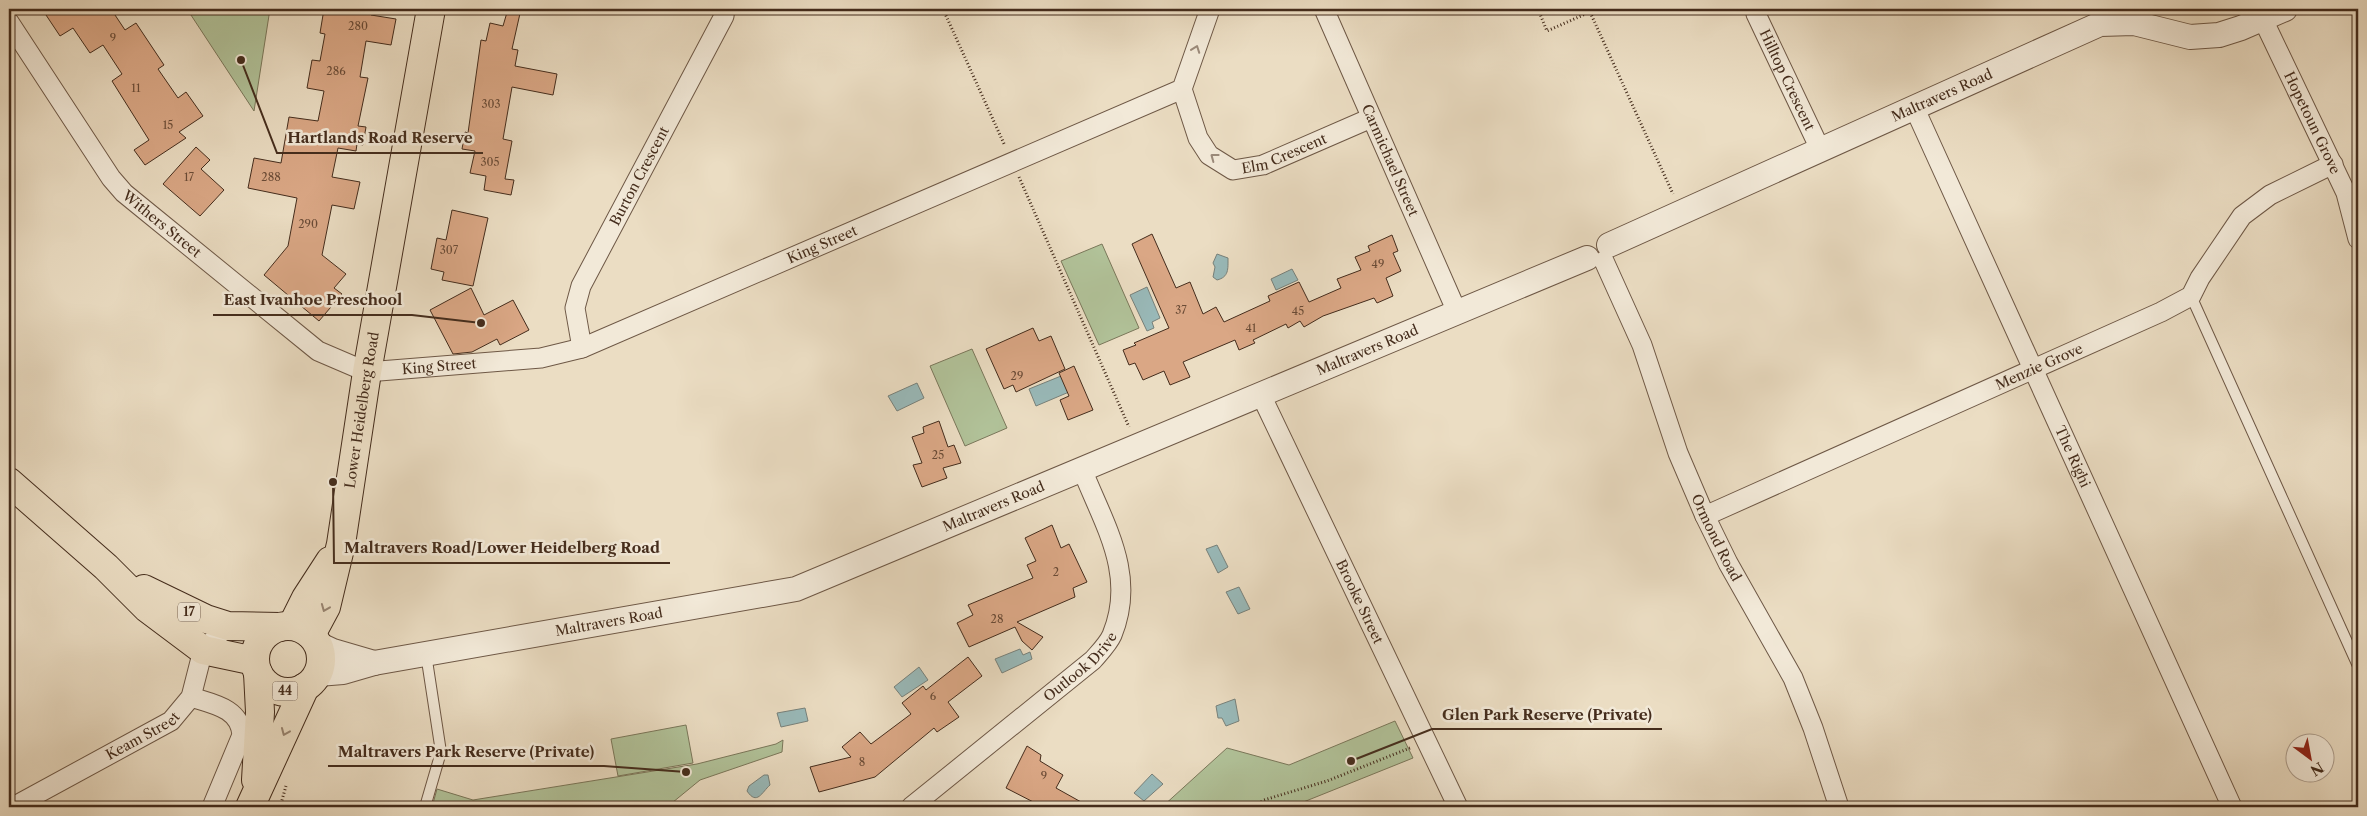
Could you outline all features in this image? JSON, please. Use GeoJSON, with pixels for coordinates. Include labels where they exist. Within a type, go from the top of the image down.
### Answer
{"type":"FeatureCollection","features":[{"type":"Feature","properties":{"kind":"main road","name":"Lower Heidelberg Road"},"geometry":{"type":"LineString","coordinates":[[300,633],[306,598],[341,544],[367,372],[431,9]]}},
{"type":"Feature","properties":{"kind":"main road","name":"17"},"geometry":{"type":"LineString","coordinates":[[9,482],[106,567],[147,608],[203,650],[257,667]]}},
{"type":"Feature","properties":{"kind":"main road","name":"17"},"geometry":{"type":"LineString","coordinates":[[106,567],[157,597],[206,619],[228,626],[300,633]]}},
{"type":"Feature","properties":{"kind":"main road","name":"44"},"geometry":{"type":"LineString","coordinates":[[270,631],[300,633],[321,654],[311,681],[252,799],[260,712],[257,650],[262,639],[270,631]]}},
{"type":"Feature","properties":{"kind":"main road","name":"44"},"geometry":{"type":"LineString","coordinates":[[257,667],[267,684],[277,690],[294,691],[311,681]]}},
{"type":"Feature","properties":{"kind":"street","name":"Burton Crescent"},"geometry":{"type":"LineString","coordinates":[[582,348],[575,308],[581,286],[724,16],[725,9]]}},
{"type":"Feature","properties":{"kind":"street"},"geometry":{"type":"LineString","coordinates":[[1182,89],[1210,9]]}},
{"type":"Feature","properties":{"kind":"street","name":"Carmichael Street"},"geometry":{"type":"LineString","coordinates":[[1324,9],[1458,312]]}},
{"type":"Feature","properties":{"kind":"street","name":"Hilltop Crescent"},"geometry":{"type":"LineString","coordinates":[[1755,9],[1820,149]]}},
{"type":"Feature","properties":{"kind":"street","name":"Maltravers Road"},"geometry":{"type":"LineString","coordinates":[[311,681],[374,663],[796,589],[1458,312],[1600,255],[1820,149],[2100,24],[2134,23],[2190,38],[2219,35],[2261,14],[2285,9]]}},
{"type":"Feature","properties":{"kind":"street","name":"Hopetoun Grove"},"geometry":{"type":"LineString","coordinates":[[2261,14],[2346,193],[2358,239]]}},
{"type":"Feature","properties":{"kind":"street","name":"Withers Street"},"geometry":{"type":"LineString","coordinates":[[9,22],[111,178],[124,193],[318,351],[367,372]]}},
{"type":"Feature","properties":{"kind":"street","name":"King Street"},"geometry":{"type":"LineString","coordinates":[[367,372],[541,358],[582,348],[1182,89]]}},
{"type":"Feature","properties":{"kind":"street","name":"Elm Crescent"},"geometry":{"type":"LineString","coordinates":[[1182,89],[1198,138],[1209,155],[1233,170],[1263,165],[1371,118]]}},
{"type":"Feature","properties":{"kind":"street","name":"The Righi"},"geometry":{"type":"LineString","coordinates":[[1914,107],[2232,807]]}},
{"type":"Feature","properties":{"kind":"street"},"geometry":{"type":"LineString","coordinates":[[2191,296],[2200,278],[2242,216],[2270,195],[2333,164]]}},
{"type":"Feature","properties":{"kind":"street","name":"Ormond Road"},"geometry":{"type":"LineString","coordinates":[[1600,255],[1642,345],[1678,453],[1705,516],[1728,563],[1793,678],[1813,728],[1839,807]]}},
{"type":"Feature","properties":{"kind":"street","name":"Menzie Grove"},"geometry":{"type":"LineString","coordinates":[[1705,516],[2161,312],[2191,296]]}},
{"type":"Feature","properties":{"kind":"street","name":"Brooke Street"},"geometry":{"type":"LineString","coordinates":[[1261,394],[1458,807]]}},
{"type":"Feature","properties":{"kind":"street","name":"Outlook Drive"},"geometry":{"type":"LineString","coordinates":[[919,804],[1093,660],[1111,637],[1118,613],[1122,584],[1120,564],[1082,469]]}},
{"type":"Feature","properties":{"kind":"street"},"geometry":{"type":"LineString","coordinates":[[203,650],[228,626]]}},
{"type":"Feature","properties":{"kind":"street","name":"Maltravers Road"},"geometry":{"type":"LineString","coordinates":[[300,633],[334,652],[374,663]]}},
{"type":"Feature","properties":{"kind":"street","name":"Keam Street"},"geometry":{"type":"LineString","coordinates":[[13,807],[172,722],[191,697],[203,650]]}},
{"type":"Feature","properties":{"kind":"street"},"geometry":{"type":"LineString","coordinates":[[191,697],[229,711],[238,719],[241,726],[242,734],[212,807]]}},
{"type":"Feature","properties":{"kind":"lane"},"geometry":{"type":"LineString","coordinates":[[2191,296],[2358,666]]}},
{"type":"Feature","properties":{"kind":"lane"},"geometry":{"type":"LineString","coordinates":[[425,807],[441,752],[426,654]]}},
{"type":"Feature","properties":{"kind":"path"},"geometry":{"type":"LineString","coordinates":[[944,9],[1137,446]]}},
{"type":"Feature","properties":{"kind":"path"},"geometry":{"type":"LineString","coordinates":[[1538,9],[1547,30],[1596,9]]}},
{"type":"Feature","properties":{"kind":"path"},"geometry":{"type":"LineString","coordinates":[[1590,12],[1673,195]]}},
{"type":"Feature","properties":{"kind":"path"},"geometry":{"type":"LineString","coordinates":[[1252,807],[1264,800],[1327,781],[1410,748]]}},
{"type":"Feature","properties":{"kind":"green space"},"geometry":{"type":"Polygon","coordinates":[[[187,9],[270,9],[254,111],[187,9]]]}},
{"type":"Feature","properties":{"kind":"green space"},"geometry":{"type":"Polygon","coordinates":[[[1102,244],[1139,328],[1099,345],[1061,261],[1102,244]]]}},
{"type":"Feature","properties":{"kind":"green space"},"geometry":{"type":"Polygon","coordinates":[[[972,349],[1007,428],[965,446],[930,366],[972,349]]]}},
{"type":"Feature","properties":{"kind":"green space"},"geometry":{"type":"Polygon","coordinates":[[[1395,721],[1413,758],[1291,807],[1162,807],[1227,748],[1289,765],[1395,721]]]}},
{"type":"Feature","properties":{"kind":"green space"},"geometry":{"type":"Polygon","coordinates":[[[686,725],[693,763],[618,776],[611,739],[686,725]]]}},
{"type":"Feature","properties":{"kind":"green space"},"geometry":{"type":"Polygon","coordinates":[[[783,740],[782,752],[700,780],[667,807],[432,807],[437,789],[473,800],[697,764],[776,744],[783,740]]]}},
{"type":"Feature","properties":{"kind":"water"},"geometry":{"type":"Polygon","coordinates":[[[1217,254],[1228,258],[1228,269],[1224,277],[1217,280],[1213,277],[1215,267],[1213,263],[1217,254]]]}},
{"type":"Feature","properties":{"kind":"water"},"geometry":{"type":"Polygon","coordinates":[[[1292,269],[1298,280],[1276,290],[1271,279],[1292,269]]]}},
{"type":"Feature","properties":{"kind":"water"},"geometry":{"type":"Polygon","coordinates":[[[1147,287],[1160,318],[1152,322],[1154,328],[1147,331],[1130,295],[1147,287]]]}},
{"type":"Feature","properties":{"kind":"water"},"geometry":{"type":"Polygon","coordinates":[[[1061,376],[1069,392],[1036,406],[1029,389],[1061,376]]]}},
{"type":"Feature","properties":{"kind":"water"},"geometry":{"type":"Polygon","coordinates":[[[917,383],[924,398],[897,411],[888,396],[917,383]]]}},
{"type":"Feature","properties":{"kind":"water"},"geometry":{"type":"Polygon","coordinates":[[[1217,545],[1228,567],[1218,573],[1206,549],[1217,545]]]}},
{"type":"Feature","properties":{"kind":"water"},"geometry":{"type":"Polygon","coordinates":[[[1239,587],[1250,609],[1238,614],[1226,592],[1239,587]]]}},
{"type":"Feature","properties":{"kind":"water"},"geometry":{"type":"Polygon","coordinates":[[[1020,649],[1023,655],[1030,652],[1032,659],[1002,673],[995,659],[1020,649]]]}},
{"type":"Feature","properties":{"kind":"water"},"geometry":{"type":"Polygon","coordinates":[[[919,667],[928,680],[902,697],[894,687],[919,667]]]}},
{"type":"Feature","properties":{"kind":"water"},"geometry":{"type":"Polygon","coordinates":[[[1235,699],[1239,721],[1226,726],[1222,718],[1218,718],[1216,706],[1235,699]]]}},
{"type":"Feature","properties":{"kind":"water"},"geometry":{"type":"Polygon","coordinates":[[[805,708],[808,721],[781,727],[777,713],[805,708]]]}},
{"type":"Feature","properties":{"kind":"water"},"geometry":{"type":"Polygon","coordinates":[[[1152,774],[1163,784],[1144,801],[1134,793],[1152,774]]]}},
{"type":"Feature","properties":{"kind":"water"},"geometry":{"type":"Polygon","coordinates":[[[764,775],[768,775],[770,785],[757,798],[754,797],[747,791],[749,786],[764,775]]]}},
{"type":"Feature","properties":{"kind":"building"},"geometry":{"type":"Polygon","coordinates":[[[42,9],[111,9],[125,30],[136,23],[164,65],[158,69],[178,98],[186,92],[203,116],[179,132],[186,138],[145,165],[134,150],[149,140],[112,81],[122,74],[103,45],[90,53],[73,28],[60,36],[42,9]]]}},
{"type":"Feature","properties":{"kind":"building"},"geometry":{"type":"Polygon","coordinates":[[[324,9],[372,9],[371,15],[396,19],[391,45],[366,41],[360,77],[368,78],[358,126],[366,127],[363,145],[357,144],[356,151],[338,148],[332,177],[360,182],[354,209],[332,205],[322,255],[346,274],[334,288],[342,294],[319,321],[264,275],[288,246],[297,198],[248,188],[254,158],[281,163],[289,117],[318,121],[324,91],[307,88],[312,60],[320,61],[325,34],[320,33],[324,9]]]}},
{"type":"Feature","properties":{"kind":"building"},"geometry":{"type":"Polygon","coordinates":[[[508,9],[521,9],[512,49],[518,50],[515,66],[557,74],[553,95],[512,87],[503,139],[512,141],[505,179],[514,180],[511,195],[484,190],[486,176],[470,173],[475,151],[462,149],[465,132],[468,133],[481,40],[486,41],[490,23],[503,26],[508,9]]]}},
{"type":"Feature","properties":{"kind":"building"},"geometry":{"type":"Polygon","coordinates":[[[196,147],[210,160],[201,169],[224,190],[200,216],[163,184],[196,147]]]}},
{"type":"Feature","properties":{"kind":"building"},"geometry":{"type":"Polygon","coordinates":[[[452,210],[488,218],[473,286],[442,280],[444,272],[431,269],[437,238],[446,240],[452,210]]]}},
{"type":"Feature","properties":{"kind":"building"},"geometry":{"type":"Polygon","coordinates":[[[1152,234],[1176,288],[1190,282],[1203,314],[1216,307],[1224,322],[1270,301],[1268,296],[1299,282],[1309,302],[1341,288],[1337,279],[1361,270],[1355,257],[1370,251],[1368,246],[1392,235],[1398,251],[1393,253],[1401,271],[1386,278],[1393,296],[1377,303],[1374,298],[1323,316],[1304,327],[1300,321],[1288,328],[1286,324],[1253,340],[1255,343],[1239,350],[1235,340],[1183,362],[1190,377],[1170,385],[1164,371],[1143,380],[1135,363],[1129,365],[1123,350],[1136,345],[1134,343],[1169,328],[1132,244],[1152,234]]]}},
{"type":"Feature","properties":{"kind":"building"},"geometry":{"type":"Polygon","coordinates":[[[471,288],[484,315],[513,300],[529,330],[500,345],[497,339],[472,352],[453,354],[430,310],[471,288]]]}},
{"type":"Feature","properties":{"kind":"building"},"geometry":{"type":"Polygon","coordinates":[[[1033,328],[1039,341],[1051,336],[1065,369],[1016,392],[1013,385],[1004,389],[986,349],[1033,328]]]}},
{"type":"Feature","properties":{"kind":"building"},"geometry":{"type":"Polygon","coordinates":[[[1074,366],[1093,410],[1068,420],[1060,400],[1069,396],[1059,373],[1074,366]]]}},
{"type":"Feature","properties":{"kind":"building"},"geometry":{"type":"Polygon","coordinates":[[[939,421],[948,447],[954,445],[961,463],[943,468],[947,478],[922,487],[913,465],[922,463],[912,437],[924,433],[923,427],[939,421]]]}},
{"type":"Feature","properties":{"kind":"building"},"geometry":{"type":"Polygon","coordinates":[[[1052,525],[1061,548],[1069,544],[1087,582],[1073,588],[1075,597],[1017,622],[1043,637],[1032,650],[1022,641],[1015,627],[969,647],[957,623],[973,615],[968,605],[1033,578],[1027,565],[1036,561],[1025,538],[1052,525]]]}},
{"type":"Feature","properties":{"kind":"building"},"geometry":{"type":"Polygon","coordinates":[[[968,657],[982,676],[948,702],[959,717],[937,732],[934,728],[875,777],[819,792],[810,767],[851,757],[842,747],[860,732],[871,744],[911,714],[902,703],[923,686],[926,690],[968,657]]]}},
{"type":"Feature","properties":{"kind":"building"},"geometry":{"type":"Polygon","coordinates":[[[1027,746],[1041,755],[1040,761],[1063,775],[1056,788],[1090,807],[1043,807],[1006,788],[1027,746]]]}},
{"type":"Feature","properties":{"kind":"place","name":"Hartlands Road Reserve"},"geometry":{"type":"Point","coordinates":[241,60]}},
{"type":"Feature","properties":{"kind":"place","name":"East Ivanhoe Preschool"},"geometry":{"type":"Point","coordinates":[481,323]}},
{"type":"Feature","properties":{"kind":"place","name":"Maltravers Road/Lower Heidelberg Road"},"geometry":{"type":"Point","coordinates":[333,482]}},
{"type":"Feature","properties":{"kind":"place","name":"Glen Park Reserve (Private)"},"geometry":{"type":"Point","coordinates":[1351,761]}},
{"type":"Feature","properties":{"kind":"place","name":"Maltravers Park Reserve (Private)"},"geometry":{"type":"Point","coordinates":[686,772]}}]}
